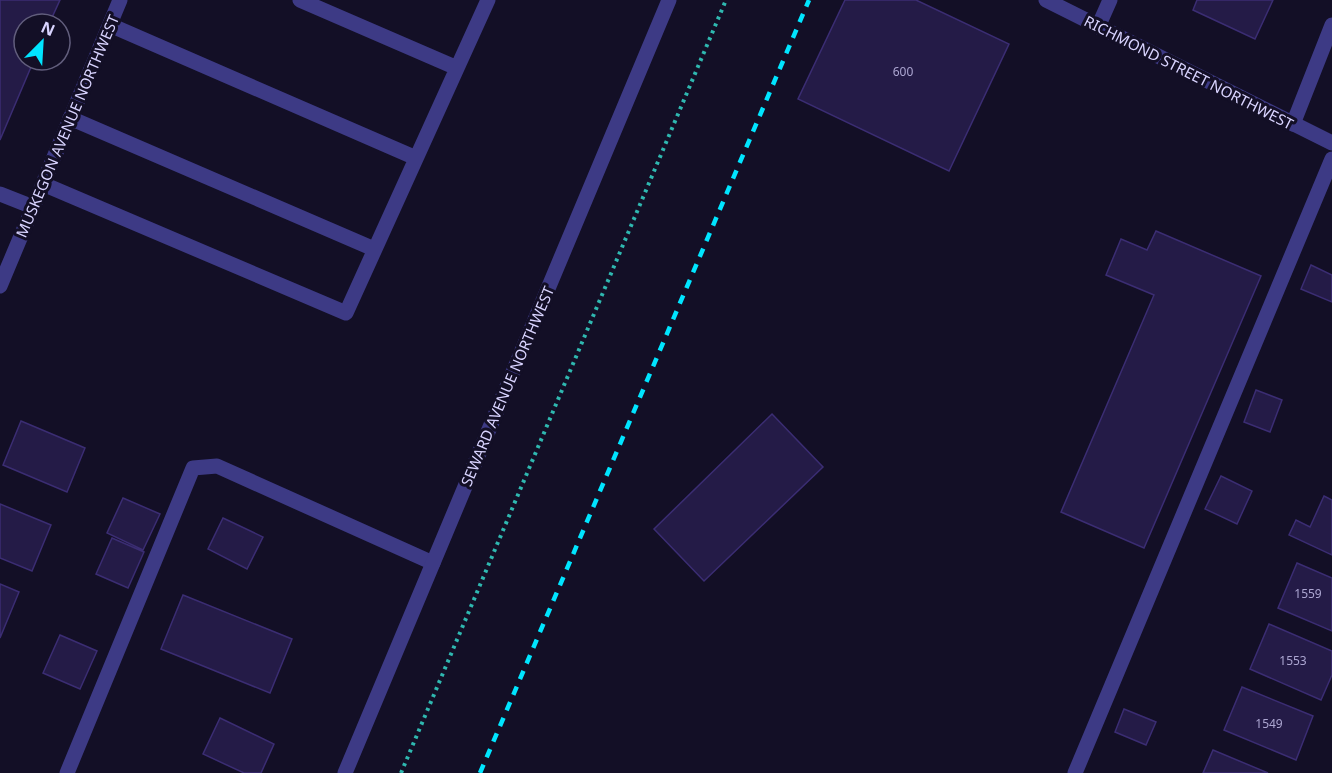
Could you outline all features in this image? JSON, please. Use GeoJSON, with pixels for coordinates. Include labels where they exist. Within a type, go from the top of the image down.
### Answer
{"type":"FeatureCollection","features":[{"type":"Feature","properties":{"kind":"street","name":"MUSKEGON AVENUE NORTHWEST"},"geometry":{"type":"LineString","coordinates":[[0,286],[120,0]]}},
{"type":"Feature","properties":{"kind":"street"},"geometry":{"type":"LineString","coordinates":[[300,0],[457,68]]}},
{"type":"Feature","properties":{"kind":"street"},"geometry":{"type":"LineString","coordinates":[[43,184],[346,313],[488,0]]}},
{"type":"Feature","properties":{"kind":"street","name":"SEWARD AVENUE NORTHWEST"},"geometry":{"type":"LineString","coordinates":[[345,773],[669,0]]}},
{"type":"Feature","properties":{"kind":"street","name":"RICHMOND STREET NORTHWEST"},"geometry":{"type":"LineString","coordinates":[[1046,0],[1332,143]]}},
{"type":"Feature","properties":{"kind":"street"},"geometry":{"type":"LineString","coordinates":[[1098,27],[1110,0]]}},
{"type":"Feature","properties":{"kind":"street"},"geometry":{"type":"LineString","coordinates":[[110,25],[416,158]]}},
{"type":"Feature","properties":{"kind":"street"},"geometry":{"type":"LineString","coordinates":[[1293,124],[1332,25]]}},
{"type":"Feature","properties":{"kind":"street"},"geometry":{"type":"LineString","coordinates":[[70,118],[374,249]]}},
{"type":"Feature","properties":{"kind":"street"},"geometry":{"type":"LineString","coordinates":[[1075,773],[1332,159]]}},
{"type":"Feature","properties":{"kind":"street"},"geometry":{"type":"LineString","coordinates":[[0,194],[33,207]]}},
{"type":"Feature","properties":{"kind":"street"},"geometry":{"type":"LineString","coordinates":[[67,773],[193,468],[217,466],[433,563]]}},
{"type":"Feature","properties":{"kind":"path"},"geometry":{"type":"LineString","coordinates":[[401,773],[726,0]]}},
{"type":"Feature","properties":{"kind":"building"},"geometry":{"type":"Polygon","coordinates":[[[0,0],[60,0],[54,12],[12,12],[12,72],[29,72],[0,140],[0,0]]]}},
{"type":"Feature","properties":{"kind":"building"},"geometry":{"type":"Polygon","coordinates":[[[845,0],[916,0],[1009,44],[949,171],[798,99],[845,0]]]}},
{"type":"Feature","properties":{"kind":"building"},"geometry":{"type":"Polygon","coordinates":[[[1197,0],[1273,0],[1255,39],[1193,10],[1197,0]]]}},
{"type":"Feature","properties":{"kind":"building"},"geometry":{"type":"Polygon","coordinates":[[[1156,231],[1261,276],[1144,548],[1061,512],[1154,295],[1106,275],[1121,239],[1147,250],[1156,231]]]}},
{"type":"Feature","properties":{"kind":"building"},"geometry":{"type":"Polygon","coordinates":[[[1311,265],[1332,275],[1332,302],[1301,289],[1311,265]]]}},
{"type":"Feature","properties":{"kind":"building"},"geometry":{"type":"Polygon","coordinates":[[[1256,390],[1282,400],[1270,432],[1244,422],[1256,390]]]}},
{"type":"Feature","properties":{"kind":"building"},"geometry":{"type":"Polygon","coordinates":[[[772,414],[823,467],[704,581],[654,529],[772,414]]]}},
{"type":"Feature","properties":{"kind":"building"},"geometry":{"type":"Polygon","coordinates":[[[21,421],[85,448],[67,492],[3,465],[21,421]]]}},
{"type":"Feature","properties":{"kind":"building"},"geometry":{"type":"Polygon","coordinates":[[[1221,476],[1252,491],[1237,524],[1205,509],[1221,476]]]}},
{"type":"Feature","properties":{"kind":"building"},"geometry":{"type":"Polygon","coordinates":[[[1324,496],[1332,500],[1332,555],[1289,535],[1296,520],[1310,527],[1324,496]]]}},
{"type":"Feature","properties":{"kind":"building"},"geometry":{"type":"Polygon","coordinates":[[[123,498],[160,514],[143,550],[107,533],[123,498]]]}},
{"type":"Feature","properties":{"kind":"building"},"geometry":{"type":"Polygon","coordinates":[[[0,504],[51,525],[32,571],[0,558],[0,504]]]}},
{"type":"Feature","properties":{"kind":"building"},"geometry":{"type":"Polygon","coordinates":[[[223,518],[263,537],[247,569],[208,549],[223,518]]]}},
{"type":"Feature","properties":{"kind":"building"},"geometry":{"type":"Polygon","coordinates":[[[112,538],[144,552],[128,588],[96,574],[112,538]]]}},
{"type":"Feature","properties":{"kind":"building"},"geometry":{"type":"Polygon","coordinates":[[[1297,563],[1332,578],[1332,631],[1278,608],[1297,563]]]}},
{"type":"Feature","properties":{"kind":"building"},"geometry":{"type":"Polygon","coordinates":[[[0,584],[19,592],[0,638],[0,584]]]}},
{"type":"Feature","properties":{"kind":"building"},"geometry":{"type":"Polygon","coordinates":[[[183,595],[292,639],[270,693],[161,649],[183,595]]]}},
{"type":"Feature","properties":{"kind":"building"},"geometry":{"type":"Polygon","coordinates":[[[1269,624],[1332,651],[1332,675],[1321,700],[1250,669],[1269,624]]]}},
{"type":"Feature","properties":{"kind":"building"},"geometry":{"type":"Polygon","coordinates":[[[60,635],[97,651],[80,689],[43,673],[60,635]]]}},
{"type":"Feature","properties":{"kind":"building"},"geometry":{"type":"Polygon","coordinates":[[[1242,687],[1313,716],[1296,760],[1224,730],[1242,687]]]}},
{"type":"Feature","properties":{"kind":"building"},"geometry":{"type":"Polygon","coordinates":[[[1124,709],[1156,722],[1146,745],[1115,732],[1124,709]]]}},
{"type":"Feature","properties":{"kind":"building"},"geometry":{"type":"Polygon","coordinates":[[[220,718],[274,744],[261,773],[244,773],[203,754],[220,718]]]}},
{"type":"Feature","properties":{"kind":"building"},"geometry":{"type":"Polygon","coordinates":[[[1213,750],[1268,773],[1203,773],[1213,750]]]}},
{"type":"Feature","properties":{"kind":"railway"},"geometry":{"type":"LineString","coordinates":[[480,773],[809,0]]}}]}
